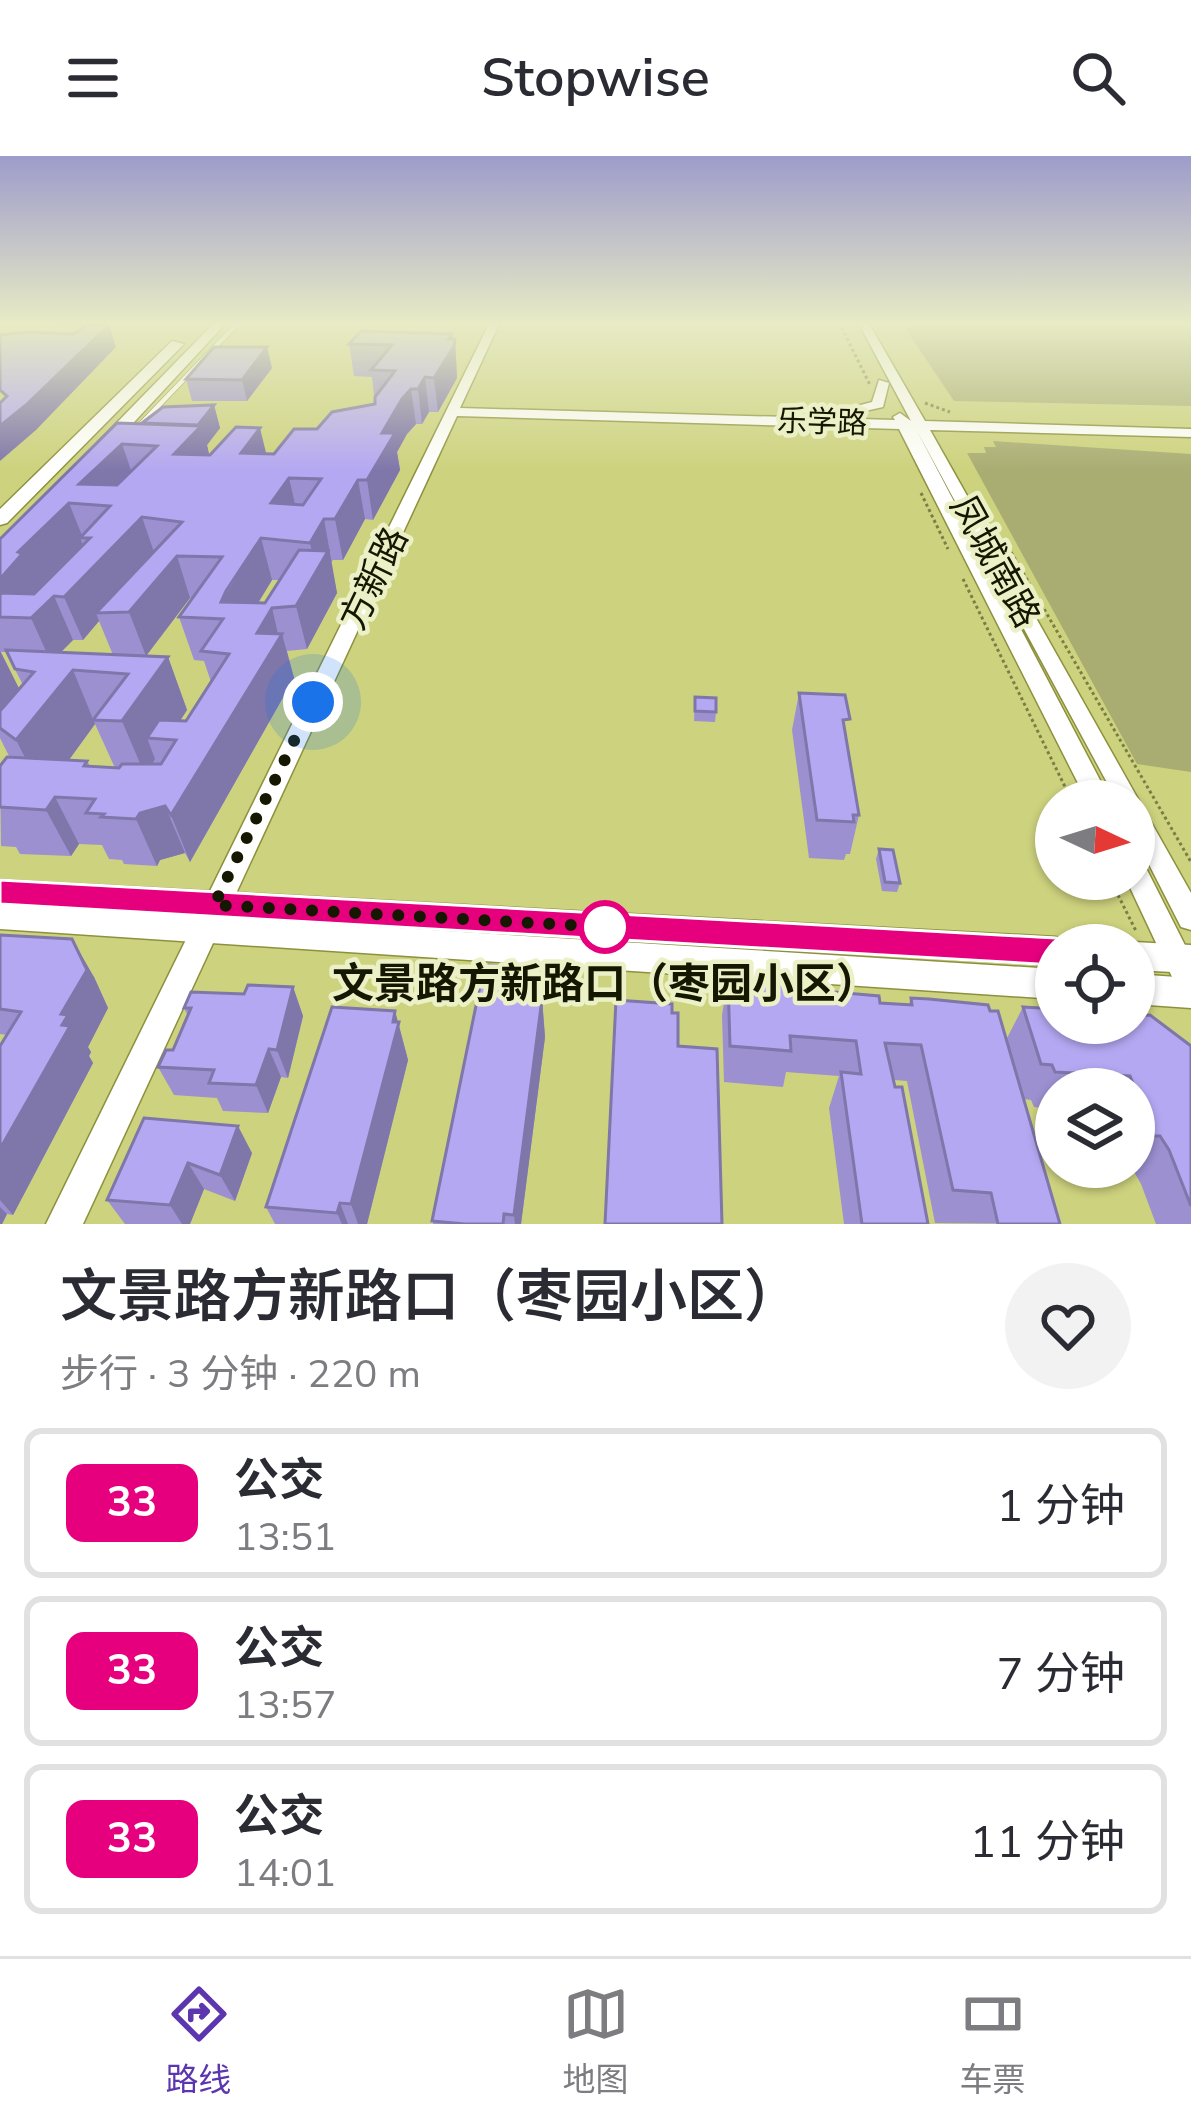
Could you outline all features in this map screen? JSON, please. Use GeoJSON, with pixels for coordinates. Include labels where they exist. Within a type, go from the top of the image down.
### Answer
{"type":"FeatureCollection","features":[{"type":"Feature","properties":{"kind":"main road"},"geometry":{"type":"LineString","coordinates":[[0,519],[149,372]]}},
{"type":"Feature","properties":{"kind":"main road"},"geometry":{"type":"LineString","coordinates":[[94,455],[173,372]]}},
{"type":"Feature","properties":{"kind":"main road"},"geometry":{"type":"LineString","coordinates":[[0,892],[210,916],[1035,982]]}},
{"type":"Feature","properties":{"kind":"main road"},"geometry":{"type":"LineString","coordinates":[[0,916],[210,916],[1035,950]]}},
{"type":"Feature","properties":{"kind":"street","name":"方新路"},"geometry":{"type":"LineString","coordinates":[[64,1224],[472,372]]}},
{"type":"Feature","properties":{"kind":"street","name":"凤城南路"},"geometry":{"type":"LineString","coordinates":[[876,372],[910,421],[1117,780]]}},
{"type":"Feature","properties":{"kind":"street","name":"凤城南路"},"geometry":{"type":"LineString","coordinates":[[880,372],[885,388]]}},
{"type":"Feature","properties":{"kind":"street"},"geometry":{"type":"LineString","coordinates":[[832,419],[874,408],[885,388],[930,409],[993,423]]}},
{"type":"Feature","properties":{"kind":"street","name":"乐学路"},"geometry":{"type":"LineString","coordinates":[[455,408],[1191,429]]}},
{"type":"Feature","properties":{"kind":"street"},"geometry":{"type":"LineString","coordinates":[[832,419],[892,436],[932,461],[946,438],[993,423]]}},
{"type":"Feature","properties":{"kind":"street","name":"凤城南路"},"geometry":{"type":"LineString","coordinates":[[932,461],[1089,780]]}},
{"type":"Feature","properties":{"kind":"street"},"geometry":{"type":"LineString","coordinates":[[1155,851],[1191,919]]}},
{"type":"Feature","properties":{"kind":"street"},"geometry":{"type":"LineString","coordinates":[[1146,900],[1172,968]]}},
{"type":"Feature","properties":{"kind":"lane"},"geometry":{"type":"LineString","coordinates":[[130,436],[191,372]]}},
{"type":"Feature","properties":{"kind":"path"},"geometry":{"type":"LineString","coordinates":[[874,372],[885,388]]}},
{"type":"Feature","properties":{"kind":"path"},"geometry":{"type":"LineString","coordinates":[[919,396],[933,407],[956,413]]}},
{"type":"Feature","properties":{"kind":"path"},"geometry":{"type":"LineString","coordinates":[[919,487],[950,551]]}},
{"type":"Feature","properties":{"kind":"path"},"geometry":{"type":"LineString","coordinates":[[1000,533],[1191,862]]}},
{"type":"Feature","properties":{"kind":"path"},"geometry":{"type":"LineString","coordinates":[[960,572],[1062,780]]}},
{"type":"Feature","properties":{"kind":"path"},"geometry":{"type":"LineString","coordinates":[[1125,900],[1172,968]]}},
{"type":"Feature","properties":{"kind":"green space"},"geometry":{"type":"Polygon","coordinates":[[[934,372],[1191,372],[1191,406],[954,401],[934,372]]]}},
{"type":"Feature","properties":{"kind":"green space"},"geometry":{"type":"Polygon","coordinates":[[[993,441],[1191,454],[1191,772],[1137,764],[967,453],[986,453],[984,447],[996,447],[993,441]]]}},
{"type":"Feature","properties":{"kind":"building"},"geometry":{"type":"Polygon","coordinates":[[[0,372],[60,372],[0,426],[0,403],[7,396],[0,390],[0,372]]]}},
{"type":"Feature","properties":{"kind":"building"},"geometry":{"type":"Polygon","coordinates":[[[192,372],[248,372],[242,380],[186,379],[192,372]]]}},
{"type":"Feature","properties":{"kind":"building"},"geometry":{"type":"Polygon","coordinates":[[[394,372],[438,372],[434,378],[425,377],[418,389],[411,389],[402,399],[382,433],[395,433],[367,480],[358,480],[335,519],[324,519],[310,543],[261,538],[226,591],[221,602],[265,603],[299,550],[328,551],[296,606],[272,608],[257,633],[282,634],[171,815],[165,806],[140,813],[136,819],[101,817],[104,814],[86,813],[95,799],[55,797],[46,810],[0,807],[0,766],[7,757],[87,761],[84,766],[119,768],[122,764],[161,764],[176,740],[147,738],[159,720],[186,721],[229,654],[201,651],[223,619],[179,617],[222,557],[177,556],[129,612],[96,613],[182,522],[142,517],[64,597],[54,596],[31,618],[0,617],[0,593],[34,594],[90,538],[80,538],[110,506],[69,503],[18,552],[22,554],[0,579],[0,539],[117,423],[201,426],[174,454],[210,455],[236,427],[260,428],[241,453],[274,454],[294,429],[317,429],[332,412],[375,404],[375,397],[394,372]],[[122,444],[79,484],[117,485],[157,446],[122,444]],[[289,478],[271,503],[303,505],[321,479],[289,478]]]}},
{"type":"Feature","properties":{"kind":"building"},"geometry":{"type":"Polygon","coordinates":[[[214,405],[198,425],[142,423],[163,407],[214,405]]]}},
{"type":"Feature","properties":{"kind":"building"},"geometry":{"type":"Polygon","coordinates":[[[6,650],[168,657],[122,721],[93,720],[128,674],[73,670],[16,740],[0,728],[0,711],[34,672],[15,669],[6,650]]]}},
{"type":"Feature","properties":{"kind":"building"},"geometry":{"type":"Polygon","coordinates":[[[799,693],[845,695],[850,719],[843,720],[859,815],[853,815],[854,822],[817,820],[799,693]]]}},
{"type":"Feature","properties":{"kind":"building"},"geometry":{"type":"Polygon","coordinates":[[[695,697],[716,698],[716,712],[695,711],[695,697]]]}},
{"type":"Feature","properties":{"kind":"building"},"geometry":{"type":"Polygon","coordinates":[[[879,849],[893,850],[900,883],[885,882],[879,849]]]}},
{"type":"Feature","properties":{"kind":"building"},"geometry":{"type":"Polygon","coordinates":[[[0,935],[72,939],[87,970],[61,1014],[68,1015],[62,1025],[70,1026],[0,1149],[0,1046],[21,1012],[0,1009],[0,935]]]}},
{"type":"Feature","properties":{"kind":"building"},"geometry":{"type":"Polygon","coordinates":[[[489,965],[520,967],[516,982],[486,980],[489,965]]]}},
{"type":"Feature","properties":{"kind":"building"},"geometry":{"type":"Polygon","coordinates":[[[728,979],[822,986],[822,991],[879,996],[880,1003],[912,1005],[911,998],[988,1005],[990,1011],[998,1011],[1035,1138],[1035,1188],[1050,1188],[1060,1224],[998,1224],[991,1193],[953,1190],[921,1045],[885,1043],[895,1087],[902,1087],[928,1224],[862,1224],[841,1072],[861,1074],[856,1041],[790,1036],[791,1051],[730,1046],[728,979]]]}},
{"type":"Feature","properties":{"kind":"building"},"geometry":{"type":"Polygon","coordinates":[[[248,985],[293,987],[277,1050],[269,1049],[256,1085],[209,1083],[214,1070],[158,1067],[166,1050],[173,1050],[191,1008],[184,1008],[191,992],[244,994],[248,985]]]}},
{"type":"Feature","properties":{"kind":"building"},"geometry":{"type":"Polygon","coordinates":[[[480,986],[534,990],[533,998],[542,999],[514,1215],[504,1214],[503,1224],[432,1221],[480,986]]]}},
{"type":"Feature","properties":{"kind":"building"},"geometry":{"type":"Polygon","coordinates":[[[616,1000],[672,1004],[672,1013],[678,1013],[678,1046],[717,1049],[722,1224],[605,1224],[616,1000]]]}},
{"type":"Feature","properties":{"kind":"building"},"geometry":{"type":"Polygon","coordinates":[[[332,1007],[395,1011],[393,1022],[399,1022],[351,1204],[340,1203],[337,1213],[266,1207],[332,1007]]]}},
{"type":"Feature","properties":{"kind":"building"},"geometry":{"type":"Polygon","coordinates":[[[1023,1007],[1035,1008],[1035,1044],[1155,1044],[1155,1019],[1191,1046],[1191,1206],[1169,1150],[1155,1136],[1155,1068],[1041,1064],[1023,1007]]]}},
{"type":"Feature","properties":{"kind":"building"},"geometry":{"type":"Polygon","coordinates":[[[144,1118],[238,1126],[220,1175],[188,1163],[170,1205],[107,1200],[144,1118]]]}},
{"type":"Feature","properties":{"kind":"bus line","name":"33"},"geometry":{"type":"LineString","coordinates":[[0,892],[1035,950]]}},
{"type":"Feature","properties":{"kind":"place","name":"文景路方新路口（枣园小区）"},"geometry":{"type":"Point","coordinates":[605,927]}},
{"type":"Feature","properties":{"kind":"route"},"geometry":{"type":"LineString","coordinates":[[313,702],[214,905],[605,927]]}}]}
